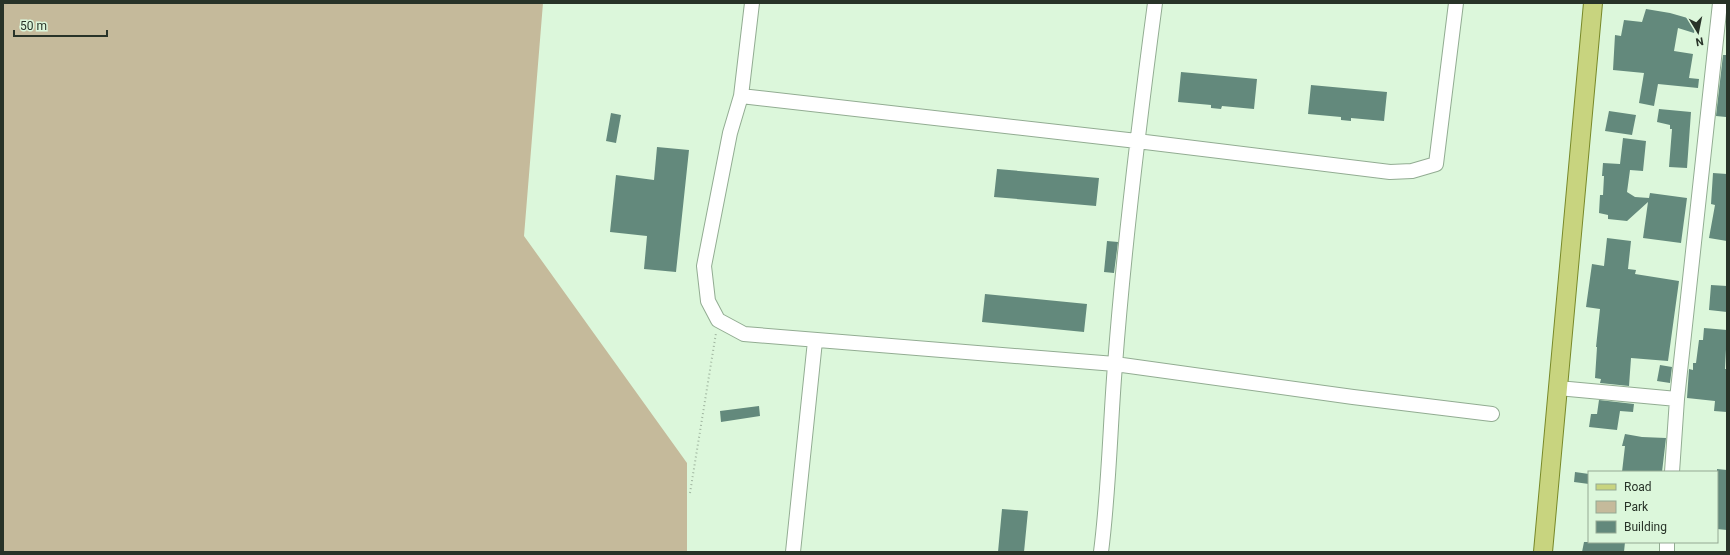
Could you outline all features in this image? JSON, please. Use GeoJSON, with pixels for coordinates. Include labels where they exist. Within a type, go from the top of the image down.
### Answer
{"type":"FeatureCollection","features":[{"type":"Feature","properties":{"kind":"main road"},"geometry":{"type":"LineString","coordinates":[[1543,552],[1593,3]]}},
{"type":"Feature","properties":{"kind":"street"},"geometry":{"type":"LineString","coordinates":[[752,3],[741,96],[730,133],[704,266],[708,301],[718,320],[744,334],[815,341],[1115,364],[1353,397],[1492,414]]}},
{"type":"Feature","properties":{"kind":"street"},"geometry":{"type":"LineString","coordinates":[[1101,552],[1105,522],[1115,364],[1137,141],[1155,3]]}},
{"type":"Feature","properties":{"kind":"street"},"geometry":{"type":"LineString","coordinates":[[741,96],[1137,141],[1390,172],[1412,171],[1436,164],[1456,3]]}},
{"type":"Feature","properties":{"kind":"street"},"geometry":{"type":"LineString","coordinates":[[1672,471],[1677,400],[1720,3]]}},
{"type":"Feature","properties":{"kind":"street"},"geometry":{"type":"LineString","coordinates":[[793,552],[815,341]]}},
{"type":"Feature","properties":{"kind":"street"},"geometry":{"type":"LineString","coordinates":[[1558,388],[1677,400]]}},
{"type":"Feature","properties":{"kind":"path"},"geometry":{"type":"LineString","coordinates":[[690,493],[718,320]]}},
{"type":"Feature","properties":{"kind":"green space"},"geometry":{"type":"Polygon","coordinates":[[[3,3],[543,3],[524,236],[687,463],[687,552],[3,552],[3,3]]]}},
{"type":"Feature","properties":{"kind":"building"},"geometry":{"type":"Polygon","coordinates":[[[1646,9],[1670,13],[1691,19],[1690,22],[1696,24],[1694,33],[1678,28],[1674,51],[1693,54],[1689,78],[1699,79],[1698,88],[1658,84],[1654,106],[1639,103],[1644,73],[1613,70],[1615,35],[1621,36],[1624,20],[1642,22],[1646,9]]]}},
{"type":"Feature","properties":{"kind":"building"},"geometry":{"type":"Polygon","coordinates":[[[1723,55],[1727,55],[1726,117],[1716,116],[1723,55]]]}},
{"type":"Feature","properties":{"kind":"building"},"geometry":{"type":"Polygon","coordinates":[[[1181,72],[1257,79],[1254,109],[1222,106],[1221,109],[1211,108],[1211,105],[1178,102],[1181,72]]]}},
{"type":"Feature","properties":{"kind":"building"},"geometry":{"type":"Polygon","coordinates":[[[1311,85],[1387,92],[1384,121],[1351,118],[1351,121],[1341,120],[1341,117],[1308,114],[1311,85]]]}},
{"type":"Feature","properties":{"kind":"building"},"geometry":{"type":"Polygon","coordinates":[[[1659,109],[1691,112],[1687,168],[1669,167],[1672,129],[1670,129],[1670,125],[1657,122],[1659,109]]]}},
{"type":"Feature","properties":{"kind":"building"},"geometry":{"type":"Polygon","coordinates":[[[1609,111],[1636,115],[1632,135],[1605,131],[1609,111]]]}},
{"type":"Feature","properties":{"kind":"building"},"geometry":{"type":"Polygon","coordinates":[[[611,113],[621,115],[616,143],[606,141],[611,113]]]}},
{"type":"Feature","properties":{"kind":"building"},"geometry":{"type":"Polygon","coordinates":[[[1623,138],[1646,141],[1643,171],[1630,170],[1627,192],[1635,197],[1649,198],[1650,193],[1687,198],[1681,243],[1643,238],[1648,202],[1627,221],[1608,219],[1608,215],[1599,213],[1600,195],[1603,195],[1603,163],[1620,164],[1623,138]]]}},
{"type":"Feature","properties":{"kind":"building"},"geometry":{"type":"Polygon","coordinates":[[[657,147],[689,150],[676,272],[644,269],[647,236],[610,232],[616,175],[654,180],[657,147]]]}},
{"type":"Feature","properties":{"kind":"building"},"geometry":{"type":"Polygon","coordinates":[[[997,169],[1099,178],[1096,206],[994,197],[997,169]]]}},
{"type":"Feature","properties":{"kind":"building"},"geometry":{"type":"Polygon","coordinates":[[[1713,173],[1727,174],[1727,241],[1709,238],[1715,205],[1711,204],[1713,173]]]}},
{"type":"Feature","properties":{"kind":"building"},"geometry":{"type":"Polygon","coordinates":[[[1607,238],[1631,241],[1628,269],[1636,270],[1635,274],[1679,281],[1668,361],[1631,358],[1629,386],[1600,383],[1601,379],[1595,378],[1596,347],[1600,309],[1586,307],[1592,264],[1604,266],[1607,238]]]}},
{"type":"Feature","properties":{"kind":"building"},"geometry":{"type":"Polygon","coordinates":[[[1107,241],[1118,242],[1114,273],[1104,272],[1107,241]]]}},
{"type":"Feature","properties":{"kind":"building"},"geometry":{"type":"Polygon","coordinates":[[[1711,285],[1727,286],[1727,312],[1709,310],[1711,285]]]}},
{"type":"Feature","properties":{"kind":"building"},"geometry":{"type":"Polygon","coordinates":[[[985,294],[1087,304],[1084,332],[982,322],[985,294]]]}},
{"type":"Feature","properties":{"kind":"building"},"geometry":{"type":"Polygon","coordinates":[[[1704,328],[1727,330],[1725,369],[1727,369],[1727,412],[1714,411],[1715,401],[1687,398],[1689,369],[1693,370],[1693,363],[1696,363],[1699,340],[1703,340],[1704,328]]]}},
{"type":"Feature","properties":{"kind":"building"},"geometry":{"type":"Polygon","coordinates":[[[1660,365],[1672,367],[1670,383],[1657,381],[1660,365]]]}},
{"type":"Feature","properties":{"kind":"building"},"geometry":{"type":"Polygon","coordinates":[[[1599,400],[1634,404],[1633,412],[1620,411],[1617,430],[1589,427],[1591,414],[1597,414],[1599,400]]]}},
{"type":"Feature","properties":{"kind":"building"},"geometry":{"type":"Polygon","coordinates":[[[759,406],[760,416],[721,422],[720,411],[759,406]]]}},
{"type":"Feature","properties":{"kind":"building"},"geometry":{"type":"Polygon","coordinates":[[[1625,434],[1642,437],[1666,438],[1662,471],[1622,471],[1625,446],[1622,446],[1625,434]]]}},
{"type":"Feature","properties":{"kind":"building"},"geometry":{"type":"Polygon","coordinates":[[[1717,469],[1727,470],[1727,530],[1718,529],[1717,469]]]}},
{"type":"Feature","properties":{"kind":"building"},"geometry":{"type":"Polygon","coordinates":[[[1575,472],[1588,474],[1588,484],[1574,482],[1575,472]]]}},
{"type":"Feature","properties":{"kind":"building"},"geometry":{"type":"Polygon","coordinates":[[[1002,509],[1028,511],[1024,552],[998,552],[1002,509]]]}},
{"type":"Feature","properties":{"kind":"building"},"geometry":{"type":"Polygon","coordinates":[[[1584,542],[1625,543],[1624,552],[1582,552],[1584,542]]]}}]}
